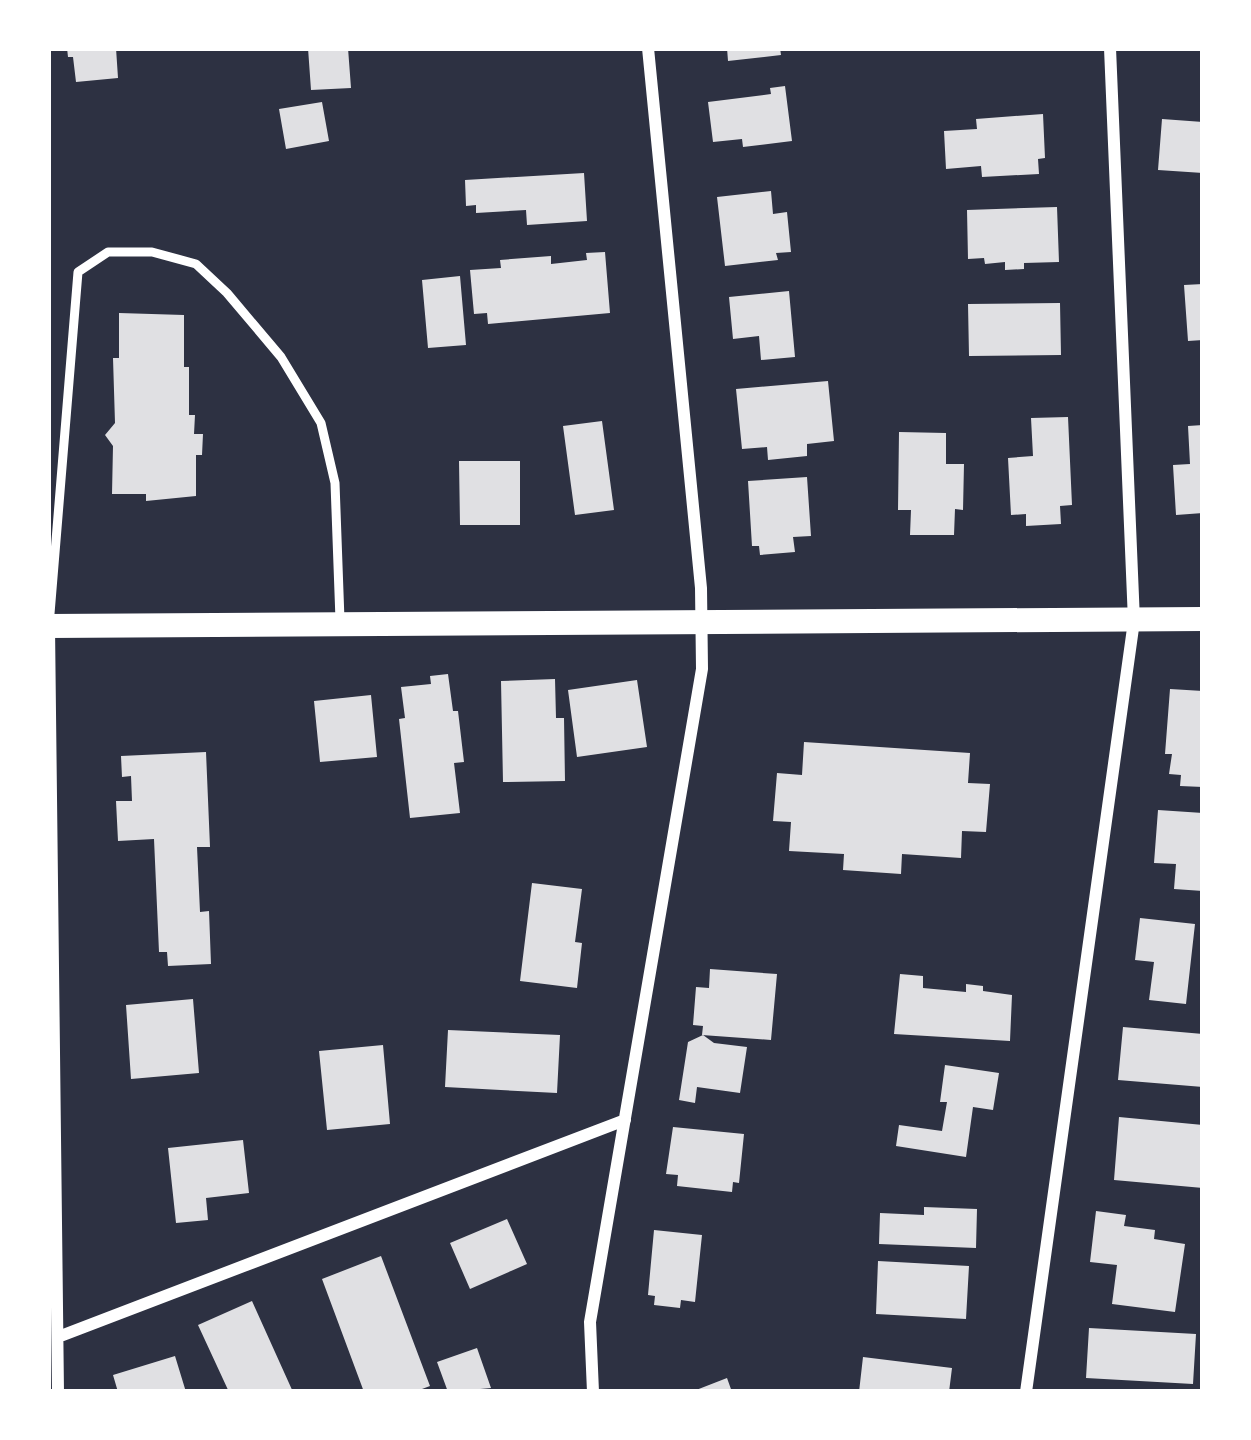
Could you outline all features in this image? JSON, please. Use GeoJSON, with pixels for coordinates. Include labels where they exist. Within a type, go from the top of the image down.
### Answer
{"type":"FeatureCollection","features":[{"type":"Feature","properties":{"kind":"main road"},"geometry":{"type":"LineString","coordinates":[[48,626],[1203,620]]}},
{"type":"Feature","properties":{"kind":"street"},"geometry":{"type":"LineString","coordinates":[[593,1392],[590,1322],[699,690],[703,623],[648,48]]}},
{"type":"Feature","properties":{"kind":"street"},"geometry":{"type":"LineString","coordinates":[[1026,1392],[1133,621],[1110,48]]}},
{"type":"Feature","properties":{"kind":"street"},"geometry":{"type":"LineString","coordinates":[[48,626],[58,1392]]}},
{"type":"Feature","properties":{"kind":"street"},"geometry":{"type":"LineString","coordinates":[[58,1337],[625,1120]]}},
{"type":"Feature","properties":{"kind":"lane"},"geometry":{"type":"LineString","coordinates":[[48,626],[78,272],[108,252],[152,252],[196,264],[281,357],[320,423],[335,483],[340,625]]}},
{"type":"Feature","properties":{"kind":"building"},"geometry":{"type":"Polygon","coordinates":[[[67,48],[116,48],[118,78],[76,82],[67,48]]]}},
{"type":"Feature","properties":{"kind":"building"},"geometry":{"type":"Polygon","coordinates":[[[308,48],[348,48],[351,88],[311,90],[308,48]]]}},
{"type":"Feature","properties":{"kind":"building"},"geometry":{"type":"Polygon","coordinates":[[[727,48],[780,48],[781,55],[728,61],[727,48]]]}},
{"type":"Feature","properties":{"kind":"building"},"geometry":{"type":"Polygon","coordinates":[[[785,86],[792,141],[743,147],[742,139],[713,142],[708,102],[771,94],[770,88],[785,86]]]}},
{"type":"Feature","properties":{"kind":"building"},"geometry":{"type":"Polygon","coordinates":[[[322,102],[329,141],[286,149],[279,109],[322,102]]]}},
{"type":"Feature","properties":{"kind":"building"},"geometry":{"type":"Polygon","coordinates":[[[1043,114],[1045,158],[1038,159],[1039,174],[982,177],[981,166],[946,169],[944,131],[977,129],[976,119],[1043,114]]]}},
{"type":"Feature","properties":{"kind":"building"},"geometry":{"type":"Polygon","coordinates":[[[1162,119],[1203,122],[1203,173],[1158,170],[1162,119]]]}},
{"type":"Feature","properties":{"kind":"building"},"geometry":{"type":"Polygon","coordinates":[[[584,173],[587,221],[527,225],[526,210],[476,213],[476,205],[466,206],[465,180],[584,173]]]}},
{"type":"Feature","properties":{"kind":"building"},"geometry":{"type":"Polygon","coordinates":[[[771,191],[773,214],[787,212],[791,252],[776,253],[778,260],[725,266],[717,197],[771,191]]]}},
{"type":"Feature","properties":{"kind":"building"},"geometry":{"type":"Polygon","coordinates":[[[1057,207],[1059,262],[1024,263],[1024,269],[1005,270],[1005,262],[985,264],[984,258],[968,259],[967,210],[1057,207]]]}},
{"type":"Feature","properties":{"kind":"building"},"geometry":{"type":"Polygon","coordinates":[[[605,252],[610,313],[488,324],[487,313],[474,314],[470,270],[501,268],[500,260],[551,256],[551,264],[587,260],[586,253],[605,252]]]}},
{"type":"Feature","properties":{"kind":"building"},"geometry":{"type":"Polygon","coordinates":[[[460,276],[466,345],[428,348],[422,280],[460,276]]]}},
{"type":"Feature","properties":{"kind":"building"},"geometry":{"type":"Polygon","coordinates":[[[1203,284],[1203,340],[1188,341],[1184,285],[1203,284]]]}},
{"type":"Feature","properties":{"kind":"building"},"geometry":{"type":"Polygon","coordinates":[[[789,291],[795,357],[761,360],[759,336],[733,339],[729,297],[789,291]]]}},
{"type":"Feature","properties":{"kind":"building"},"geometry":{"type":"Polygon","coordinates":[[[1060,303],[1061,355],[969,356],[968,304],[1060,303]]]}},
{"type":"Feature","properties":{"kind":"building"},"geometry":{"type":"Polygon","coordinates":[[[119,313],[184,315],[189,415],[195,415],[194,434],[203,434],[202,455],[196,455],[196,496],[146,501],[146,494],[112,494],[113,446],[105,435],[115,423],[113,358],[119,358],[119,313]]]}},
{"type":"Feature","properties":{"kind":"building"},"geometry":{"type":"Polygon","coordinates":[[[828,381],[834,441],[807,444],[807,456],[768,460],[767,447],[742,449],[736,389],[828,381]]]}},
{"type":"Feature","properties":{"kind":"building"},"geometry":{"type":"Polygon","coordinates":[[[1068,417],[1072,505],[1060,506],[1061,524],[1026,526],[1026,514],[1011,515],[1008,458],[1033,456],[1031,418],[1068,417]]]}},
{"type":"Feature","properties":{"kind":"building"},"geometry":{"type":"Polygon","coordinates":[[[602,421],[614,510],[575,515],[563,426],[602,421]]]}},
{"type":"Feature","properties":{"kind":"building"},"geometry":{"type":"Polygon","coordinates":[[[1203,425],[1203,513],[1176,515],[1173,465],[1190,464],[1188,426],[1203,425]]]}},
{"type":"Feature","properties":{"kind":"building"},"geometry":{"type":"Polygon","coordinates":[[[899,432],[946,433],[946,464],[964,464],[963,510],[955,509],[954,535],[910,535],[911,510],[898,510],[899,432]]]}},
{"type":"Feature","properties":{"kind":"building"},"geometry":{"type":"Polygon","coordinates":[[[459,461],[520,461],[520,525],[460,525],[459,461]]]}},
{"type":"Feature","properties":{"kind":"building"},"geometry":{"type":"Polygon","coordinates":[[[807,477],[811,536],[793,537],[795,552],[760,555],[759,546],[752,546],[748,481],[807,477]]]}},
{"type":"Feature","properties":{"kind":"building"},"geometry":{"type":"Polygon","coordinates":[[[448,674],[464,762],[454,763],[460,813],[410,818],[399,719],[405,718],[401,687],[431,684],[430,676],[448,674]]]}},
{"type":"Feature","properties":{"kind":"building"},"geometry":{"type":"Polygon","coordinates":[[[555,679],[556,718],[564,718],[565,781],[503,782],[501,681],[555,679]]]}},
{"type":"Feature","properties":{"kind":"building"},"geometry":{"type":"Polygon","coordinates":[[[637,680],[647,747],[577,757],[568,690],[637,680]]]}},
{"type":"Feature","properties":{"kind":"building"},"geometry":{"type":"Polygon","coordinates":[[[1170,689],[1203,691],[1203,787],[1180,786],[1181,775],[1169,774],[1172,754],[1165,754],[1170,689]]]}},
{"type":"Feature","properties":{"kind":"building"},"geometry":{"type":"Polygon","coordinates":[[[371,695],[377,757],[320,762],[314,701],[371,695]]]}},
{"type":"Feature","properties":{"kind":"building"},"geometry":{"type":"Polygon","coordinates":[[[804,742],[970,753],[968,783],[990,784],[986,832],[962,831],[961,858],[902,854],[901,874],[843,870],[844,854],[789,851],[791,822],[773,821],[777,773],[802,775],[804,742]]]}},
{"type":"Feature","properties":{"kind":"building"},"geometry":{"type":"Polygon","coordinates":[[[206,752],[210,847],[197,847],[200,912],[209,911],[211,964],[168,966],[167,952],[159,952],[154,839],[118,841],[116,801],[132,801],[131,776],[122,777],[121,756],[206,752]]]}},
{"type":"Feature","properties":{"kind":"building"},"geometry":{"type":"Polygon","coordinates":[[[1158,810],[1203,813],[1203,891],[1174,889],[1176,864],[1154,863],[1158,810]]]}},
{"type":"Feature","properties":{"kind":"building"},"geometry":{"type":"Polygon","coordinates":[[[532,883],[582,889],[575,942],[582,943],[577,988],[520,981],[532,883]]]}},
{"type":"Feature","properties":{"kind":"building"},"geometry":{"type":"Polygon","coordinates":[[[1140,918],[1195,924],[1186,1004],[1149,1000],[1154,962],[1135,960],[1140,918]]]}},
{"type":"Feature","properties":{"kind":"building"},"geometry":{"type":"Polygon","coordinates":[[[710,969],[777,974],[771,1040],[702,1035],[703,1026],[693,1025],[696,987],[709,988],[710,969]]]}},
{"type":"Feature","properties":{"kind":"building"},"geometry":{"type":"Polygon","coordinates":[[[900,974],[923,976],[923,988],[966,992],[966,984],[1012,995],[1010,1041],[894,1034],[900,974]]]}},
{"type":"Feature","properties":{"kind":"building"},"geometry":{"type":"Polygon","coordinates":[[[193,999],[199,1073],[131,1079],[126,1005],[193,999]]]}},
{"type":"Feature","properties":{"kind":"building"},"geometry":{"type":"Polygon","coordinates":[[[1123,1027],[1203,1034],[1203,1087],[1118,1080],[1123,1027]]]}},
{"type":"Feature","properties":{"kind":"building"},"geometry":{"type":"Polygon","coordinates":[[[448,1030],[560,1035],[557,1093],[445,1087],[448,1030]]]}},
{"type":"Feature","properties":{"kind":"building"},"geometry":{"type":"Polygon","coordinates":[[[703,1035],[714,1043],[747,1047],[740,1093],[697,1087],[695,1103],[679,1100],[688,1042],[703,1035]]]}},
{"type":"Feature","properties":{"kind":"building"},"geometry":{"type":"Polygon","coordinates":[[[383,1045],[390,1124],[327,1130],[319,1051],[383,1045]]]}},
{"type":"Feature","properties":{"kind":"building"},"geometry":{"type":"Polygon","coordinates":[[[945,1065],[999,1073],[993,1110],[973,1107],[966,1157],[896,1146],[899,1125],[942,1131],[947,1102],[940,1102],[945,1065]]]}},
{"type":"Feature","properties":{"kind":"building"},"geometry":{"type":"Polygon","coordinates":[[[1119,1117],[1203,1125],[1203,1188],[1114,1180],[1119,1117]]]}},
{"type":"Feature","properties":{"kind":"building"},"geometry":{"type":"Polygon","coordinates":[[[673,1127],[744,1134],[739,1183],[733,1182],[732,1192],[677,1186],[678,1175],[666,1174],[673,1127]]]}},
{"type":"Feature","properties":{"kind":"building"},"geometry":{"type":"Polygon","coordinates":[[[243,1140],[249,1193],[206,1198],[208,1220],[176,1223],[168,1148],[243,1140]]]}},
{"type":"Feature","properties":{"kind":"building"},"geometry":{"type":"Polygon","coordinates":[[[924,1207],[977,1209],[976,1248],[879,1244],[880,1213],[924,1215],[924,1207]]]}},
{"type":"Feature","properties":{"kind":"building"},"geometry":{"type":"Polygon","coordinates":[[[1096,1211],[1126,1215],[1124,1226],[1155,1230],[1154,1239],[1185,1244],[1175,1312],[1112,1304],[1117,1265],[1090,1262],[1096,1211]]]}},
{"type":"Feature","properties":{"kind":"building"},"geometry":{"type":"Polygon","coordinates":[[[507,1219],[527,1264],[470,1289],[450,1243],[507,1219]]]}},
{"type":"Feature","properties":{"kind":"building"},"geometry":{"type":"Polygon","coordinates":[[[654,1230],[702,1235],[695,1302],[681,1300],[680,1308],[654,1305],[655,1296],[648,1295],[654,1230]]]}},
{"type":"Feature","properties":{"kind":"building"},"geometry":{"type":"Polygon","coordinates":[[[381,1256],[430,1386],[414,1392],[364,1392],[322,1279],[381,1256]]]}},
{"type":"Feature","properties":{"kind":"building"},"geometry":{"type":"Polygon","coordinates":[[[878,1261],[969,1266],[966,1319],[876,1314],[878,1261]]]}},
{"type":"Feature","properties":{"kind":"building"},"geometry":{"type":"Polygon","coordinates":[[[252,1301],[293,1392],[229,1392],[198,1325],[252,1301]]]}},
{"type":"Feature","properties":{"kind":"building"},"geometry":{"type":"Polygon","coordinates":[[[1089,1328],[1196,1334],[1193,1384],[1086,1378],[1089,1328]]]}},
{"type":"Feature","properties":{"kind":"building"},"geometry":{"type":"Polygon","coordinates":[[[477,1348],[491,1388],[448,1392],[437,1362],[477,1348]]]}},
{"type":"Feature","properties":{"kind":"building"},"geometry":{"type":"Polygon","coordinates":[[[175,1356],[186,1392],[118,1392],[113,1375],[175,1356]]]}},
{"type":"Feature","properties":{"kind":"building"},"geometry":{"type":"Polygon","coordinates":[[[863,1357],[952,1368],[949,1392],[859,1392],[863,1357]]]}},
{"type":"Feature","properties":{"kind":"building"},"geometry":{"type":"Polygon","coordinates":[[[727,1378],[732,1392],[691,1392],[727,1378]]]}}]}
